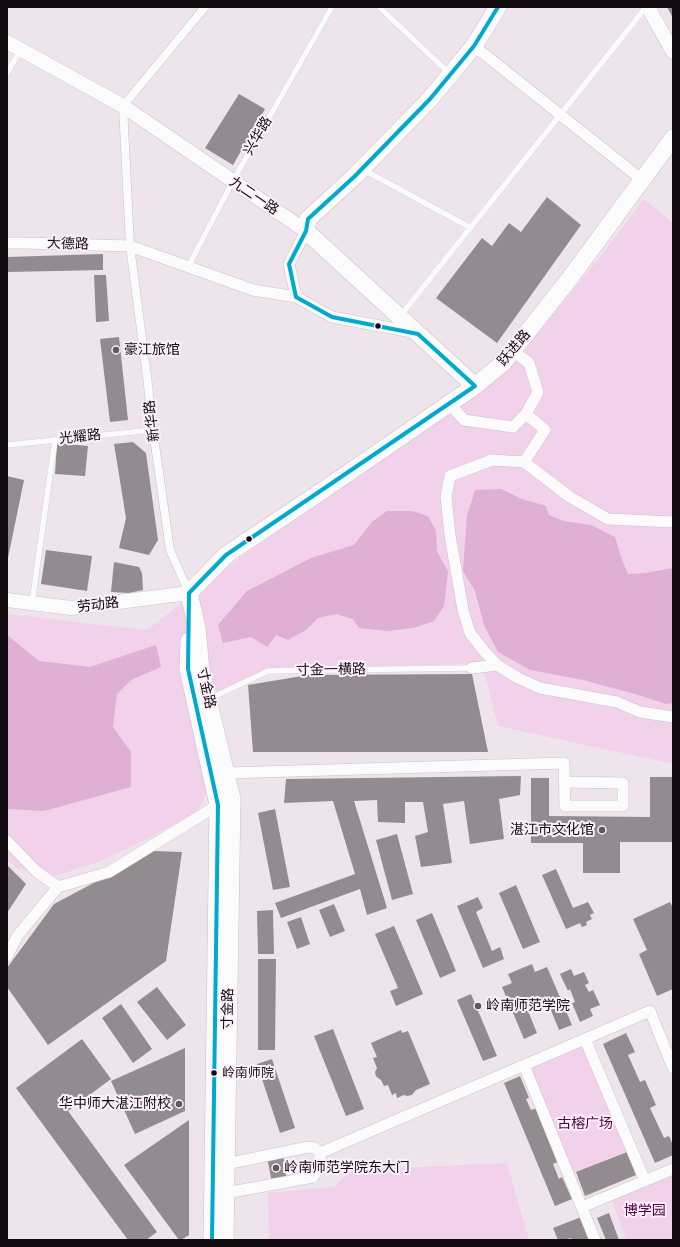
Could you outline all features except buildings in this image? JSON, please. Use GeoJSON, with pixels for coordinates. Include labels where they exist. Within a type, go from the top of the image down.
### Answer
{"type":"FeatureCollection","features":[{"type":"Feature","properties":{"kind":"main road"},"geometry":{"type":"LineString","coordinates":[[306,231],[308,219],[362,169],[430,99],[474,46],[498,7]]}},
{"type":"Feature","properties":{"kind":"main road","name":"跃进路"},"geometry":{"type":"LineString","coordinates":[[189,593],[226,555],[475,386],[504,363],[570,278],[673,138]]}},
{"type":"Feature","properties":{"kind":"main road","name":"九二一路"},"geometry":{"type":"LineString","coordinates":[[306,231],[475,386]]}},
{"type":"Feature","properties":{"kind":"main road","name":"寸金路"},"geometry":{"type":"LineString","coordinates":[[189,593],[196,628],[201,670],[202,702],[218,804],[212,1240]]}},
{"type":"Feature","properties":{"kind":"main road","name":"寸金路"},"geometry":{"type":"LineString","coordinates":[[202,702],[226,773],[232,798],[225,1240]]}},
{"type":"Feature","properties":{"kind":"street"},"geometry":{"type":"LineString","coordinates":[[123,106],[205,7]]}},
{"type":"Feature","properties":{"kind":"street"},"geometry":{"type":"LineString","coordinates":[[647,7],[673,52]]}},
{"type":"Feature","properties":{"kind":"street","name":"九二一路"},"geometry":{"type":"LineString","coordinates":[[7,42],[123,106],[306,231]]}},
{"type":"Feature","properties":{"kind":"street"},"geometry":{"type":"LineString","coordinates":[[474,46],[642,179]]}},
{"type":"Feature","properties":{"kind":"street","name":"新华路"},"geometry":{"type":"LineString","coordinates":[[123,106],[130,246],[153,430],[170,550],[189,593]]}},
{"type":"Feature","properties":{"kind":"street"},"geometry":{"type":"LineString","coordinates":[[296,297],[289,264],[306,231]]}},
{"type":"Feature","properties":{"kind":"street","name":"大德路"},"geometry":{"type":"LineString","coordinates":[[7,244],[23,243],[130,246],[253,290],[296,297],[332,317],[418,334]]}},
{"type":"Feature","properties":{"kind":"street"},"geometry":{"type":"LineString","coordinates":[[449,403],[464,420],[513,427],[526,414],[538,392],[528,363],[513,351]]}},
{"type":"Feature","properties":{"kind":"street"},"geometry":{"type":"LineString","coordinates":[[524,462],[545,430],[526,414]]}},
{"type":"Feature","properties":{"kind":"street"},"geometry":{"type":"LineString","coordinates":[[673,522],[608,519],[570,497],[524,462],[492,460],[450,476],[446,497],[450,536],[463,610],[470,633],[484,652],[497,665],[518,678],[540,688],[617,702],[640,712],[673,717]]}},
{"type":"Feature","properties":{"kind":"street","name":"劳动路"},"geometry":{"type":"LineString","coordinates":[[7,600],[70,608],[189,593]]}},
{"type":"Feature","properties":{"kind":"street"},"geometry":{"type":"LineString","coordinates":[[472,668],[497,665]]}},
{"type":"Feature","properties":{"kind":"street"},"geometry":{"type":"LineString","coordinates":[[226,773],[564,762],[564,782],[565,806],[623,806],[623,783],[564,782]]}},
{"type":"Feature","properties":{"kind":"street"},"geometry":{"type":"LineString","coordinates":[[7,956],[18,935],[58,887],[109,872],[218,804]]}},
{"type":"Feature","properties":{"kind":"street"},"geometry":{"type":"LineString","coordinates":[[7,841],[36,871],[58,887]]}},
{"type":"Feature","properties":{"kind":"street"},"geometry":{"type":"LineString","coordinates":[[320,1153],[650,1011],[673,1068]]}},
{"type":"Feature","properties":{"kind":"street"},"geometry":{"type":"LineString","coordinates":[[585,1039],[645,1181]]}},
{"type":"Feature","properties":{"kind":"street"},"geometry":{"type":"LineString","coordinates":[[524,1065],[595,1240]]}},
{"type":"Feature","properties":{"kind":"street"},"geometry":{"type":"LineString","coordinates":[[226,1164],[308,1147],[315,1148],[320,1153],[320,1166],[313,1178],[226,1193]]}},
{"type":"Feature","properties":{"kind":"street"},"geometry":{"type":"LineString","coordinates":[[582,1207],[673,1169]]}},
{"type":"Feature","properties":{"kind":"lane","name":"兴华路"},"geometry":{"type":"LineString","coordinates":[[188,267],[233,181],[332,7]]}},
{"type":"Feature","properties":{"kind":"lane"},"geometry":{"type":"LineString","coordinates":[[379,7],[450,74]]}},
{"type":"Feature","properties":{"kind":"lane"},"geometry":{"type":"LineString","coordinates":[[400,317],[647,7]]}},
{"type":"Feature","properties":{"kind":"lane"},"geometry":{"type":"LineString","coordinates":[[7,73],[21,49]]}},
{"type":"Feature","properties":{"kind":"lane"},"geometry":{"type":"LineString","coordinates":[[362,169],[470,228]]}},
{"type":"Feature","properties":{"kind":"lane","name":"光耀路"},"geometry":{"type":"LineString","coordinates":[[7,444],[153,430]]}},
{"type":"Feature","properties":{"kind":"lane"},"geometry":{"type":"LineString","coordinates":[[32,603],[55,440]]}},
{"type":"Feature","properties":{"kind":"lane","name":"寸金一横路"},"geometry":{"type":"LineString","coordinates":[[202,702],[268,671],[472,668]]}},
{"type":"Feature","properties":{"kind":"green space"},"geometry":{"type":"Polygon","coordinates":[[[644,199],[673,223],[673,764],[498,726],[482,664],[268,668],[191,711],[209,787],[198,811],[149,838],[101,861],[55,876],[16,868],[7,860],[7,614],[147,630],[223,570],[510,367],[599,258],[644,199]]]}},
{"type":"Feature","properties":{"kind":"green space","name":"古榕广场"},"geometry":{"type":"Polygon","coordinates":[[[585,1039],[632,1149],[569,1175],[524,1065],[585,1039]]]}},
{"type":"Feature","properties":{"kind":"green space"},"geometry":{"type":"Polygon","coordinates":[[[507,1163],[529,1240],[269,1240],[268,1193],[334,1187],[351,1170],[507,1163]]]}},
{"type":"Feature","properties":{"kind":"green space","name":"博学园"},"geometry":{"type":"Polygon","coordinates":[[[673,1169],[673,1240],[626,1240],[610,1195],[673,1169]]]}},
{"type":"Feature","properties":{"kind":"shaded area"},"geometry":{"type":"Polygon","coordinates":[[[501,489],[522,499],[546,506],[549,515],[563,521],[591,525],[615,537],[628,574],[645,573],[673,568],[673,703],[666,704],[583,680],[530,670],[498,652],[484,625],[475,591],[463,571],[467,516],[475,490],[501,489]]]}},
{"type":"Feature","properties":{"kind":"shaded area"},"geometry":{"type":"Polygon","coordinates":[[[387,511],[412,511],[428,516],[436,531],[437,551],[448,572],[444,606],[434,621],[413,628],[387,631],[359,628],[353,619],[336,614],[318,618],[306,630],[288,640],[276,635],[267,647],[251,637],[223,643],[218,625],[247,591],[311,558],[354,545],[372,522],[387,511]]]}},
{"type":"Feature","properties":{"kind":"shaded area"},"geometry":{"type":"Polygon","coordinates":[[[7,635],[39,661],[90,667],[156,645],[161,667],[131,680],[117,694],[113,727],[131,752],[131,787],[44,811],[8,809],[7,635]]]}},
{"type":"Feature","properties":{"kind":"transit line"},"geometry":{"type":"LineString","coordinates":[[212,1240],[218,805],[188,669],[189,593],[226,555],[475,386],[418,334],[332,317],[296,297],[289,264],[306,231],[308,219],[355,176],[430,99],[474,46],[498,7]]}},
{"type":"Feature","properties":{"kind":"place","name":"豪江旅馆"},"geometry":{"type":"Point","coordinates":[116,350]}},
{"type":"Feature","properties":{"kind":"place","name":"湛江市文化馆"},"geometry":{"type":"Point","coordinates":[602,830]}},
{"type":"Feature","properties":{"kind":"place","name":"岭南师范学院"},"geometry":{"type":"Point","coordinates":[478,1006]}},
{"type":"Feature","properties":{"kind":"place","name":"岭南师院"},"geometry":{"type":"Point","coordinates":[214,1073]}},
{"type":"Feature","properties":{"kind":"place","name":"华中师大湛江附校"},"geometry":{"type":"Point","coordinates":[179,1104]}},
{"type":"Feature","properties":{"kind":"place","name":"岭南师范学院东大门"},"geometry":{"type":"Point","coordinates":[276,1168]}}]}
